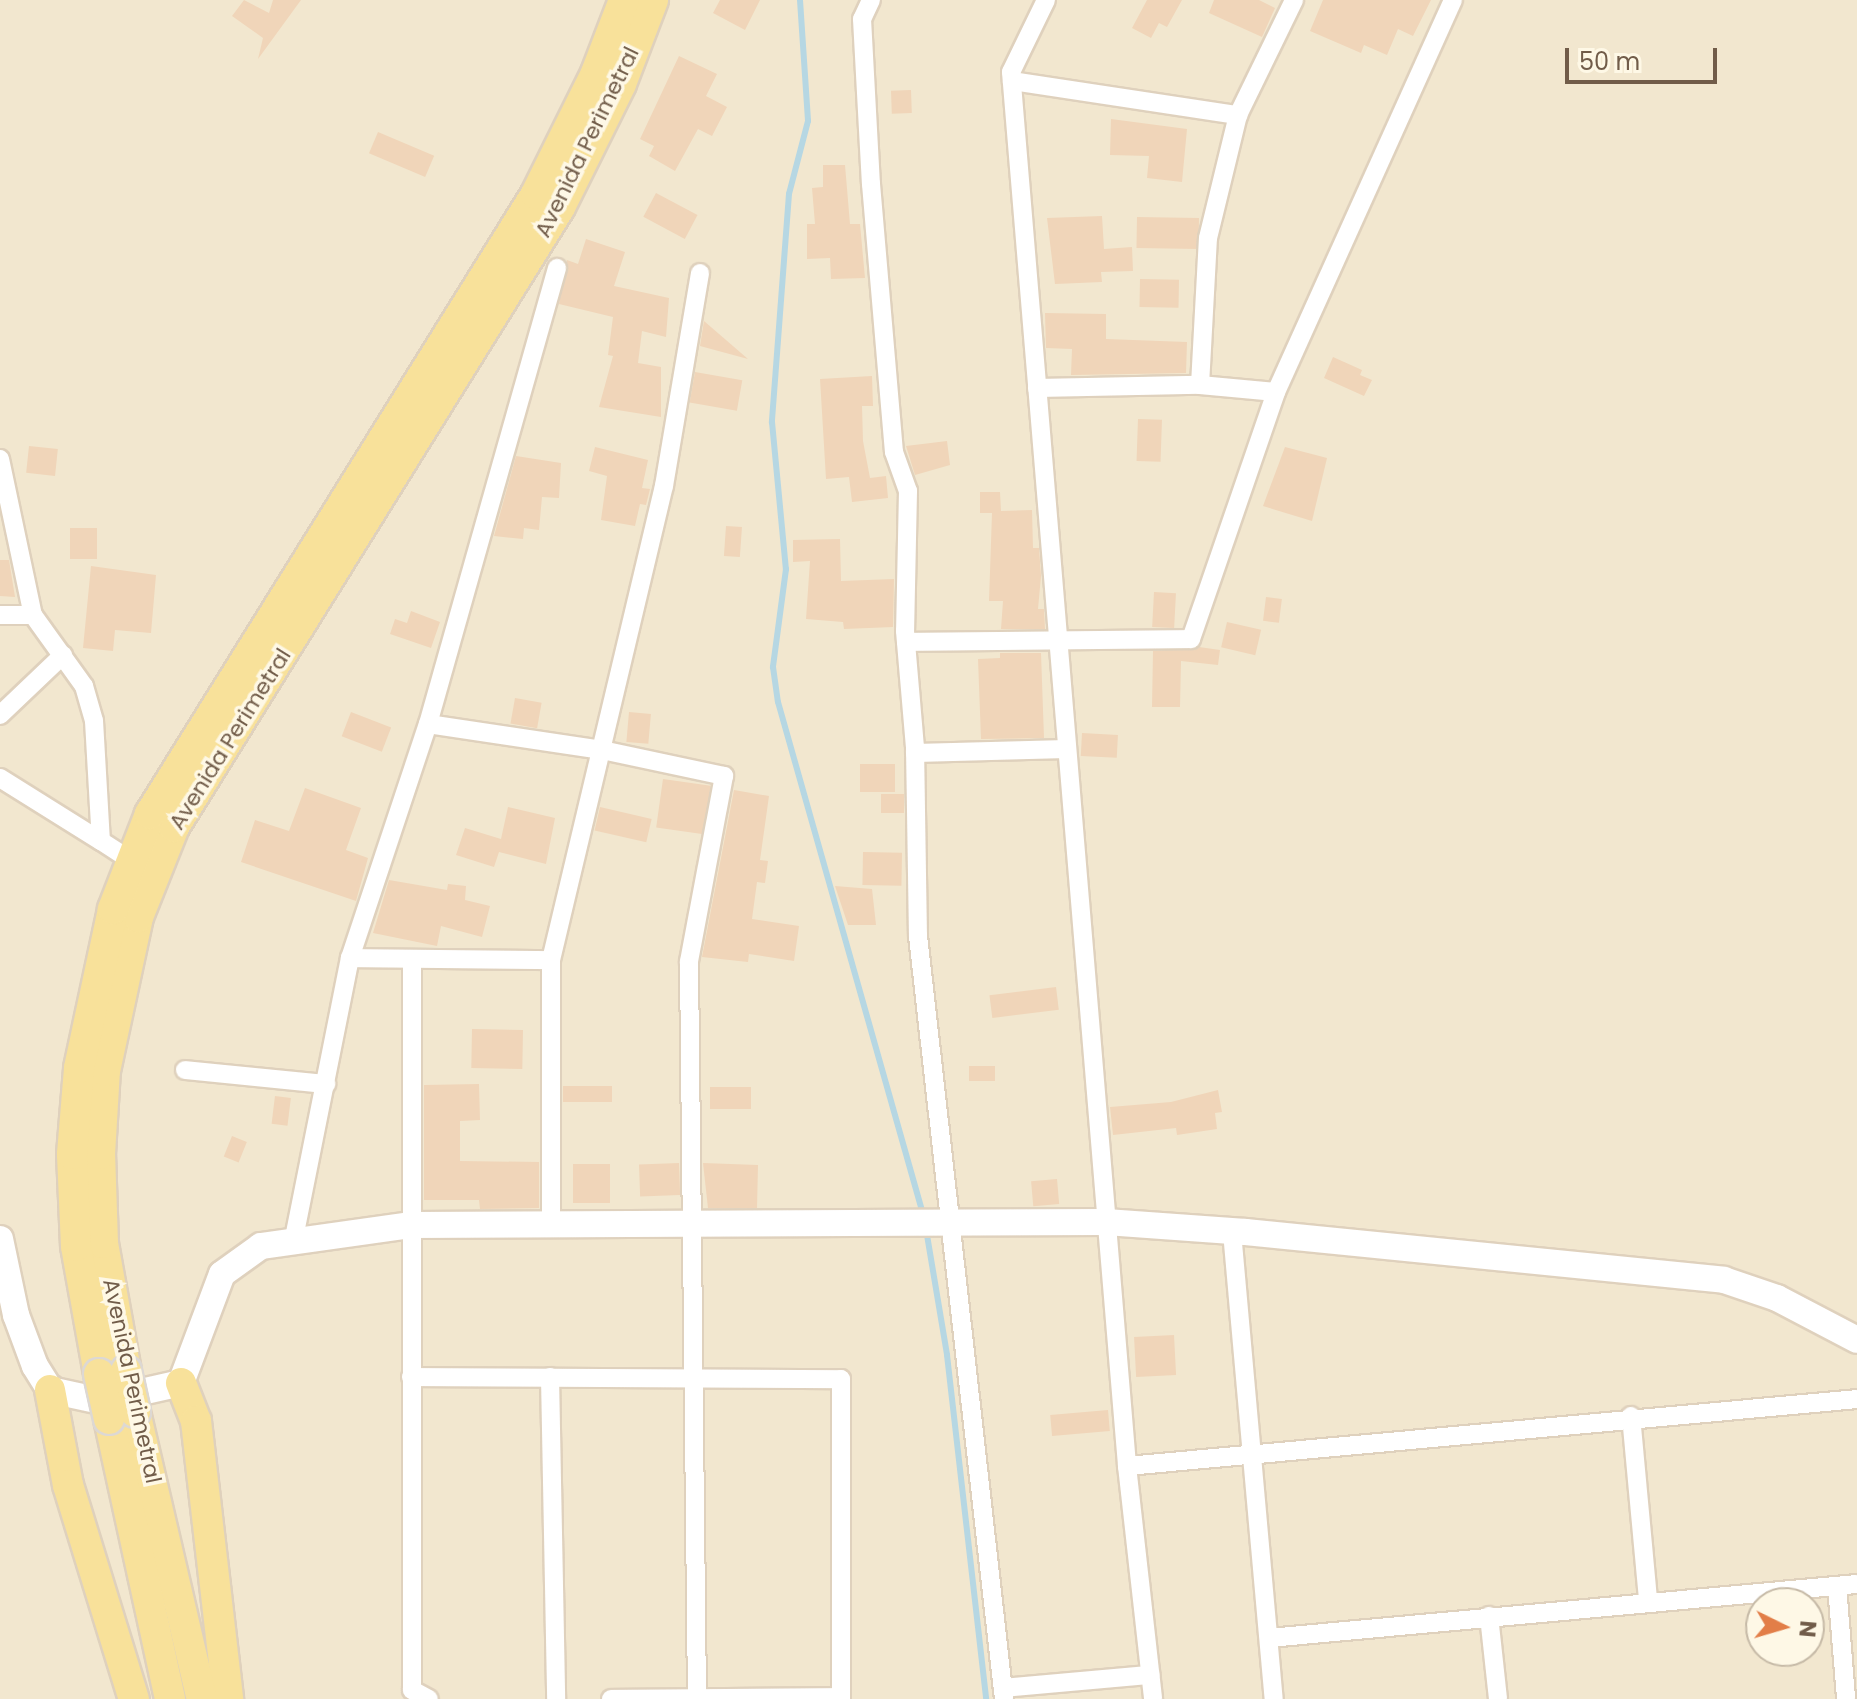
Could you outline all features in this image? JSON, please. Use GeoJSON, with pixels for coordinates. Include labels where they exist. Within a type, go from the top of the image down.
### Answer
{"type":"FeatureCollection","features":[{"type":"Feature","properties":{"kind":"main road","name":"Avenida Perimetral"},"geometry":{"type":"LineString","coordinates":[[202,1699],[76,1246],[72,1154],[91,994],[113,909],[150,814],[536,194],[596,73],[624,0]]}},
{"type":"Feature","properties":{"kind":"main road","name":"Avenida Perimetral"},"geometry":{"type":"LineString","coordinates":[[112,1372],[100,1154],[105,1071],[138,917],[174,827],[560,207],[621,84],[653,0]]}},
{"type":"Feature","properties":{"kind":"main road"},"geometry":{"type":"LineString","coordinates":[[181,1383],[196,1421],[228,1699]]}},
{"type":"Feature","properties":{"kind":"main road"},"geometry":{"type":"LineString","coordinates":[[50,1390],[68,1485],[134,1699]]}},
{"type":"Feature","properties":{"kind":"main road","name":"Avenida Perimetral"},"geometry":{"type":"LineString","coordinates":[[122,1415],[170,1699]]}},
{"type":"Feature","properties":{"kind":"street"},"geometry":{"type":"LineString","coordinates":[[871,0],[862,19],[864,95],[894,452],[908,491],[906,642],[915,753],[918,936],[931,1224],[1004,1693],[1150,1675]]}},
{"type":"Feature","properties":{"kind":"street"},"geometry":{"type":"LineString","coordinates":[[1046,0],[1011,72],[1127,1466],[1153,1699]]}},
{"type":"Feature","properties":{"kind":"street"},"geometry":{"type":"LineString","coordinates":[[1200,385],[1208,238],[1238,115],[1294,0]]}},
{"type":"Feature","properties":{"kind":"street"},"geometry":{"type":"LineString","coordinates":[[906,642],[1191,639],[1276,392],[1453,0]]}},
{"type":"Feature","properties":{"kind":"street"},"geometry":{"type":"LineString","coordinates":[[1012,81],[1238,115]]}},
{"type":"Feature","properties":{"kind":"street"},"geometry":{"type":"LineString","coordinates":[[294,1238],[350,958],[428,724],[557,268]]}},
{"type":"Feature","properties":{"kind":"street"},"geometry":{"type":"LineString","coordinates":[[551,1225],[551,960],[664,486],[700,273]]}},
{"type":"Feature","properties":{"kind":"street"},"geometry":{"type":"LineString","coordinates":[[1037,388],[1200,385],[1276,392]]}},
{"type":"Feature","properties":{"kind":"street"},"geometry":{"type":"LineString","coordinates":[[0,459],[3,485],[33,615],[84,686],[94,721],[101,841]]}},
{"type":"Feature","properties":{"kind":"street"},"geometry":{"type":"LineString","coordinates":[[0,615],[33,615]]}},
{"type":"Feature","properties":{"kind":"street"},"geometry":{"type":"LineString","coordinates":[[0,715],[63,655]]}},
{"type":"Feature","properties":{"kind":"street"},"geometry":{"type":"LineString","coordinates":[[428,724],[602,750],[724,776],[689,962],[695,1225],[697,1697]]}},
{"type":"Feature","properties":{"kind":"street"},"geometry":{"type":"LineString","coordinates":[[915,753],[1067,749]]}},
{"type":"Feature","properties":{"kind":"street"},"geometry":{"type":"LineString","coordinates":[[0,778],[132,861]]}},
{"type":"Feature","properties":{"kind":"street"},"geometry":{"type":"LineString","coordinates":[[350,958],[551,960]]}},
{"type":"Feature","properties":{"kind":"street"},"geometry":{"type":"LineString","coordinates":[[412,959],[412,1690],[429,1699]]}},
{"type":"Feature","properties":{"kind":"street"},"geometry":{"type":"LineString","coordinates":[[185,1070],[326,1084]]}},
{"type":"Feature","properties":{"kind":"street"},"geometry":{"type":"LineString","coordinates":[[0,1239],[16,1315],[35,1366],[50,1390],[101,1401],[181,1383],[222,1274],[261,1246],[294,1238],[410,1225],[1106,1222],[1232,1232],[1724,1280],[1777,1298],[1857,1340]]}},
{"type":"Feature","properties":{"kind":"street"},"geometry":{"type":"LineString","coordinates":[[1232,1232],[1274,1699]]}},
{"type":"Feature","properties":{"kind":"street"},"geometry":{"type":"LineString","coordinates":[[411,1377],[841,1379],[841,1698],[611,1699]]}},
{"type":"Feature","properties":{"kind":"street"},"geometry":{"type":"LineString","coordinates":[[550,1377],[556,1699]]}},
{"type":"Feature","properties":{"kind":"street"},"geometry":{"type":"LineString","coordinates":[[1127,1466],[1252,1451],[1857,1399]]}},
{"type":"Feature","properties":{"kind":"street"},"geometry":{"type":"LineString","coordinates":[[1632,1417],[1648,1600]]}},
{"type":"Feature","properties":{"kind":"street"},"geometry":{"type":"LineString","coordinates":[[1269,1638],[1648,1600],[1857,1584]]}},
{"type":"Feature","properties":{"kind":"street"},"geometry":{"type":"LineString","coordinates":[[1837,1586],[1846,1699]]}},
{"type":"Feature","properties":{"kind":"street"},"geometry":{"type":"LineString","coordinates":[[1489,1616],[1498,1699]]}},
{"type":"Feature","properties":{"kind":"shaded area"},"geometry":{"type":"Polygon","coordinates":[[[0,0],[1857,0],[1857,1699],[0,1699],[0,0]]]}},
{"type":"Feature","properties":{"kind":"building"},"geometry":{"type":"Polygon","coordinates":[[[244,0],[269,13],[273,0],[301,0],[258,59],[263,38],[232,16],[244,0]]]}},
{"type":"Feature","properties":{"kind":"building"},"geometry":{"type":"Polygon","coordinates":[[[720,0],[760,0],[745,30],[713,13],[720,0]]]}},
{"type":"Feature","properties":{"kind":"building"},"geometry":{"type":"Polygon","coordinates":[[[1147,0],[1182,0],[1167,27],[1159,23],[1151,38],[1132,28],[1147,0]]]}},
{"type":"Feature","properties":{"kind":"building"},"geometry":{"type":"Polygon","coordinates":[[[1214,0],[1259,0],[1275,8],[1262,37],[1209,13],[1214,0]]]}},
{"type":"Feature","properties":{"kind":"building"},"geometry":{"type":"Polygon","coordinates":[[[1323,0],[1431,0],[1413,36],[1398,29],[1387,55],[1364,45],[1361,53],[1310,31],[1323,0]]]}},
{"type":"Feature","properties":{"kind":"building"},"geometry":{"type":"Polygon","coordinates":[[[679,56],[717,74],[706,96],[727,107],[712,136],[698,129],[675,171],[649,156],[654,146],[640,139],[679,56]]]}},
{"type":"Feature","properties":{"kind":"building"},"geometry":{"type":"Polygon","coordinates":[[[911,90],[912,113],[892,114],[891,91],[911,90]]]}},
{"type":"Feature","properties":{"kind":"building"},"geometry":{"type":"Polygon","coordinates":[[[1111,119],[1187,129],[1182,182],[1147,178],[1149,156],[1110,155],[1111,119]]]}},
{"type":"Feature","properties":{"kind":"building"},"geometry":{"type":"Polygon","coordinates":[[[378,132],[434,156],[425,177],[369,153],[378,132]]]}},
{"type":"Feature","properties":{"kind":"building"},"geometry":{"type":"Polygon","coordinates":[[[823,165],[845,165],[850,224],[860,224],[865,278],[831,279],[830,258],[807,259],[807,224],[815,224],[812,188],[823,187],[823,165]]]}},
{"type":"Feature","properties":{"kind":"building"},"geometry":{"type":"Polygon","coordinates":[[[656,193],[697,215],[685,239],[643,217],[656,193]]]}},
{"type":"Feature","properties":{"kind":"building"},"geometry":{"type":"Polygon","coordinates":[[[1102,216],[1104,249],[1132,247],[1133,271],[1101,272],[1102,282],[1055,284],[1047,218],[1102,216]]]}},
{"type":"Feature","properties":{"kind":"building"},"geometry":{"type":"Polygon","coordinates":[[[1137,217],[1199,218],[1198,249],[1136,248],[1137,217]]]}},
{"type":"Feature","properties":{"kind":"building"},"geometry":{"type":"Polygon","coordinates":[[[586,239],[625,252],[614,286],[669,298],[666,337],[642,331],[638,363],[661,367],[661,417],[599,407],[613,356],[608,355],[613,317],[559,304],[567,260],[578,264],[586,239]]]}},
{"type":"Feature","properties":{"kind":"building"},"geometry":{"type":"Polygon","coordinates":[[[1140,279],[1179,280],[1179,308],[1140,307],[1140,279]]]}},
{"type":"Feature","properties":{"kind":"building"},"geometry":{"type":"Polygon","coordinates":[[[1045,313],[1106,314],[1106,339],[1187,342],[1186,373],[1071,375],[1072,349],[1046,348],[1045,313]]]}},
{"type":"Feature","properties":{"kind":"building"},"geometry":{"type":"Polygon","coordinates":[[[704,321],[748,359],[700,346],[704,321]]]}},
{"type":"Feature","properties":{"kind":"building"},"geometry":{"type":"Polygon","coordinates":[[[1333,357],[1362,370],[1360,375],[1372,380],[1364,396],[1324,378],[1333,357]]]}},
{"type":"Feature","properties":{"kind":"building"},"geometry":{"type":"Polygon","coordinates":[[[695,372],[742,380],[737,411],[690,403],[695,372]]]}},
{"type":"Feature","properties":{"kind":"building"},"geometry":{"type":"Polygon","coordinates":[[[872,376],[873,406],[862,406],[863,441],[870,478],[886,476],[888,498],[852,502],[849,477],[826,479],[820,379],[872,376]]]}},
{"type":"Feature","properties":{"kind":"building"},"geometry":{"type":"Polygon","coordinates":[[[1138,419],[1162,420],[1161,462],[1137,461],[1138,419]]]}},
{"type":"Feature","properties":{"kind":"building"},"geometry":{"type":"Polygon","coordinates":[[[947,441],[950,465],[915,475],[906,446],[947,441]]]}},
{"type":"Feature","properties":{"kind":"building"},"geometry":{"type":"Polygon","coordinates":[[[29,446],[58,449],[55,476],[26,473],[29,446]]]}},
{"type":"Feature","properties":{"kind":"building"},"geometry":{"type":"Polygon","coordinates":[[[595,447],[648,460],[642,488],[650,489],[646,505],[640,504],[635,526],[601,520],[607,476],[589,471],[595,447]]]}},
{"type":"Feature","properties":{"kind":"building"},"geometry":{"type":"Polygon","coordinates":[[[1285,447],[1327,458],[1312,521],[1263,506],[1285,447]]]}},
{"type":"Feature","properties":{"kind":"building"},"geometry":{"type":"Polygon","coordinates":[[[516,456],[561,463],[559,498],[542,497],[539,530],[524,528],[523,539],[494,536],[516,456]]]}},
{"type":"Feature","properties":{"kind":"building"},"geometry":{"type":"Polygon","coordinates":[[[980,492],[1000,492],[1001,511],[1032,510],[1033,548],[1039,548],[1041,576],[1038,609],[1044,609],[1045,629],[1001,629],[1003,601],[989,601],[992,513],[980,513],[980,492]]]}},
{"type":"Feature","properties":{"kind":"building"},"geometry":{"type":"Polygon","coordinates":[[[726,526],[742,527],[740,557],[724,556],[726,526]]]}},
{"type":"Feature","properties":{"kind":"building"},"geometry":{"type":"Polygon","coordinates":[[[70,528],[97,528],[97,559],[70,559],[70,528]]]}},
{"type":"Feature","properties":{"kind":"building"},"geometry":{"type":"Polygon","coordinates":[[[840,539],[841,581],[894,579],[893,627],[844,629],[843,622],[806,619],[810,561],[793,562],[793,540],[840,539]]]}},
{"type":"Feature","properties":{"kind":"building"},"geometry":{"type":"Polygon","coordinates":[[[0,560],[9,560],[15,597],[0,596],[0,560]]]}},
{"type":"Feature","properties":{"kind":"building"},"geometry":{"type":"Polygon","coordinates":[[[91,566],[156,575],[151,633],[115,630],[113,651],[83,648],[91,566]]]}},
{"type":"Feature","properties":{"kind":"building"},"geometry":{"type":"Polygon","coordinates":[[[1154,592],[1176,593],[1174,628],[1152,627],[1154,592]]]}},
{"type":"Feature","properties":{"kind":"building"},"geometry":{"type":"Polygon","coordinates":[[[1266,597],[1282,599],[1279,623],[1263,621],[1266,597]]]}},
{"type":"Feature","properties":{"kind":"building"},"geometry":{"type":"Polygon","coordinates":[[[411,611],[440,622],[431,648],[390,634],[395,619],[407,623],[411,611]]]}},
{"type":"Feature","properties":{"kind":"building"},"geometry":{"type":"Polygon","coordinates":[[[1227,622],[1261,630],[1255,655],[1221,647],[1227,622]]]}},
{"type":"Feature","properties":{"kind":"building"},"geometry":{"type":"Polygon","coordinates":[[[1199,647],[1220,650],[1218,665],[1181,661],[1180,707],[1152,707],[1153,651],[1199,647]]]}},
{"type":"Feature","properties":{"kind":"building"},"geometry":{"type":"Polygon","coordinates":[[[1000,653],[1041,653],[1044,738],[981,739],[978,659],[1000,658],[1000,653]]]}},
{"type":"Feature","properties":{"kind":"building"},"geometry":{"type":"Polygon","coordinates":[[[515,698],[542,703],[537,728],[510,724],[515,698]]]}},
{"type":"Feature","properties":{"kind":"building"},"geometry":{"type":"Polygon","coordinates":[[[351,712],[391,727],[382,752],[342,736],[351,712]]]}},
{"type":"Feature","properties":{"kind":"building"},"geometry":{"type":"Polygon","coordinates":[[[629,712],[651,714],[648,744],[626,742],[629,712]]]}},
{"type":"Feature","properties":{"kind":"building"},"geometry":{"type":"Polygon","coordinates":[[[1082,733],[1118,735],[1117,758],[1081,756],[1082,733]]]}},
{"type":"Feature","properties":{"kind":"building"},"geometry":{"type":"Polygon","coordinates":[[[860,764],[895,764],[895,792],[860,792],[860,764]]]}},
{"type":"Feature","properties":{"kind":"building"},"geometry":{"type":"Polygon","coordinates":[[[663,779],[711,786],[704,834],[656,828],[663,779]]]}},
{"type":"Feature","properties":{"kind":"building"},"geometry":{"type":"Polygon","coordinates":[[[305,788],[361,808],[346,850],[368,858],[356,901],[241,862],[255,820],[289,831],[305,788]]]}},
{"type":"Feature","properties":{"kind":"building"},"geometry":{"type":"Polygon","coordinates":[[[734,790],[769,796],[760,860],[768,861],[765,883],[757,882],[752,919],[799,926],[794,961],[749,954],[748,962],[702,957],[734,790]]]}},
{"type":"Feature","properties":{"kind":"building"},"geometry":{"type":"Polygon","coordinates":[[[881,794],[904,794],[904,813],[881,813],[881,794]]]}},
{"type":"Feature","properties":{"kind":"building"},"geometry":{"type":"Polygon","coordinates":[[[508,807],[555,818],[546,864],[499,852],[494,867],[456,855],[465,828],[501,839],[508,807]]]}},
{"type":"Feature","properties":{"kind":"building"},"geometry":{"type":"Polygon","coordinates":[[[600,807],[652,819],[646,842],[595,830],[600,807]]]}},
{"type":"Feature","properties":{"kind":"building"},"geometry":{"type":"Polygon","coordinates":[[[863,852],[902,853],[901,886],[862,885],[863,852]]]}},
{"type":"Feature","properties":{"kind":"building"},"geometry":{"type":"Polygon","coordinates":[[[389,880],[447,890],[448,884],[466,886],[465,900],[490,906],[482,937],[441,926],[437,946],[373,933],[389,880]]]}},
{"type":"Feature","properties":{"kind":"building"},"geometry":{"type":"Polygon","coordinates":[[[835,886],[872,889],[876,925],[848,925],[835,886]]]}},
{"type":"Feature","properties":{"kind":"building"},"geometry":{"type":"Polygon","coordinates":[[[1056,987],[1059,1010],[992,1018],[989,995],[1056,987]]]}},
{"type":"Feature","properties":{"kind":"building"},"geometry":{"type":"Polygon","coordinates":[[[472,1029],[523,1030],[522,1069],[471,1068],[472,1029]]]}},
{"type":"Feature","properties":{"kind":"building"},"geometry":{"type":"Polygon","coordinates":[[[969,1066],[995,1066],[995,1081],[969,1081],[969,1066]]]}},
{"type":"Feature","properties":{"kind":"building"},"geometry":{"type":"Polygon","coordinates":[[[479,1084],[480,1120],[460,1121],[460,1161],[539,1162],[539,1208],[480,1209],[479,1200],[424,1200],[424,1085],[479,1084]]]}},
{"type":"Feature","properties":{"kind":"building"},"geometry":{"type":"Polygon","coordinates":[[[563,1086],[612,1086],[612,1102],[563,1102],[563,1086]]]}},
{"type":"Feature","properties":{"kind":"building"},"geometry":{"type":"Polygon","coordinates":[[[710,1087],[751,1087],[751,1109],[710,1109],[710,1087]]]}},
{"type":"Feature","properties":{"kind":"building"},"geometry":{"type":"Polygon","coordinates":[[[1218,1090],[1222,1112],[1215,1113],[1217,1129],[1177,1135],[1176,1128],[1113,1135],[1110,1107],[1171,1102],[1218,1090]]]}},
{"type":"Feature","properties":{"kind":"building"},"geometry":{"type":"Polygon","coordinates":[[[275,1096],[291,1098],[287,1126],[272,1124],[275,1096]]]}},
{"type":"Feature","properties":{"kind":"building"},"geometry":{"type":"Polygon","coordinates":[[[232,1136],[247,1142],[239,1162],[224,1156],[232,1136]]]}},
{"type":"Feature","properties":{"kind":"building"},"geometry":{"type":"Polygon","coordinates":[[[679,1163],[680,1195],[640,1196],[639,1164],[679,1163]]]}},
{"type":"Feature","properties":{"kind":"building"},"geometry":{"type":"Polygon","coordinates":[[[703,1163],[758,1165],[757,1208],[708,1208],[703,1163]]]}},
{"type":"Feature","properties":{"kind":"building"},"geometry":{"type":"Polygon","coordinates":[[[573,1164],[610,1164],[610,1203],[573,1203],[573,1164]]]}},
{"type":"Feature","properties":{"kind":"building"},"geometry":{"type":"Polygon","coordinates":[[[1057,1179],[1059,1204],[1033,1206],[1031,1181],[1057,1179]]]}},
{"type":"Feature","properties":{"kind":"building"},"geometry":{"type":"Polygon","coordinates":[[[1174,1335],[1176,1375],[1136,1377],[1134,1337],[1174,1335]]]}},
{"type":"Feature","properties":{"kind":"building"},"geometry":{"type":"Polygon","coordinates":[[[1108,1410],[1110,1431],[1052,1436],[1050,1415],[1108,1410]]]}},
{"type":"Feature","properties":{"kind":"waterway"},"geometry":{"type":"LineString","coordinates":[[800,0],[808,121],[789,194],[772,422],[786,569],[773,667],[778,702],[923,1214]]}},
{"type":"Feature","properties":{"kind":"waterway"},"geometry":{"type":"LineString","coordinates":[[926,1229],[947,1355],[986,1699]]}}]}
